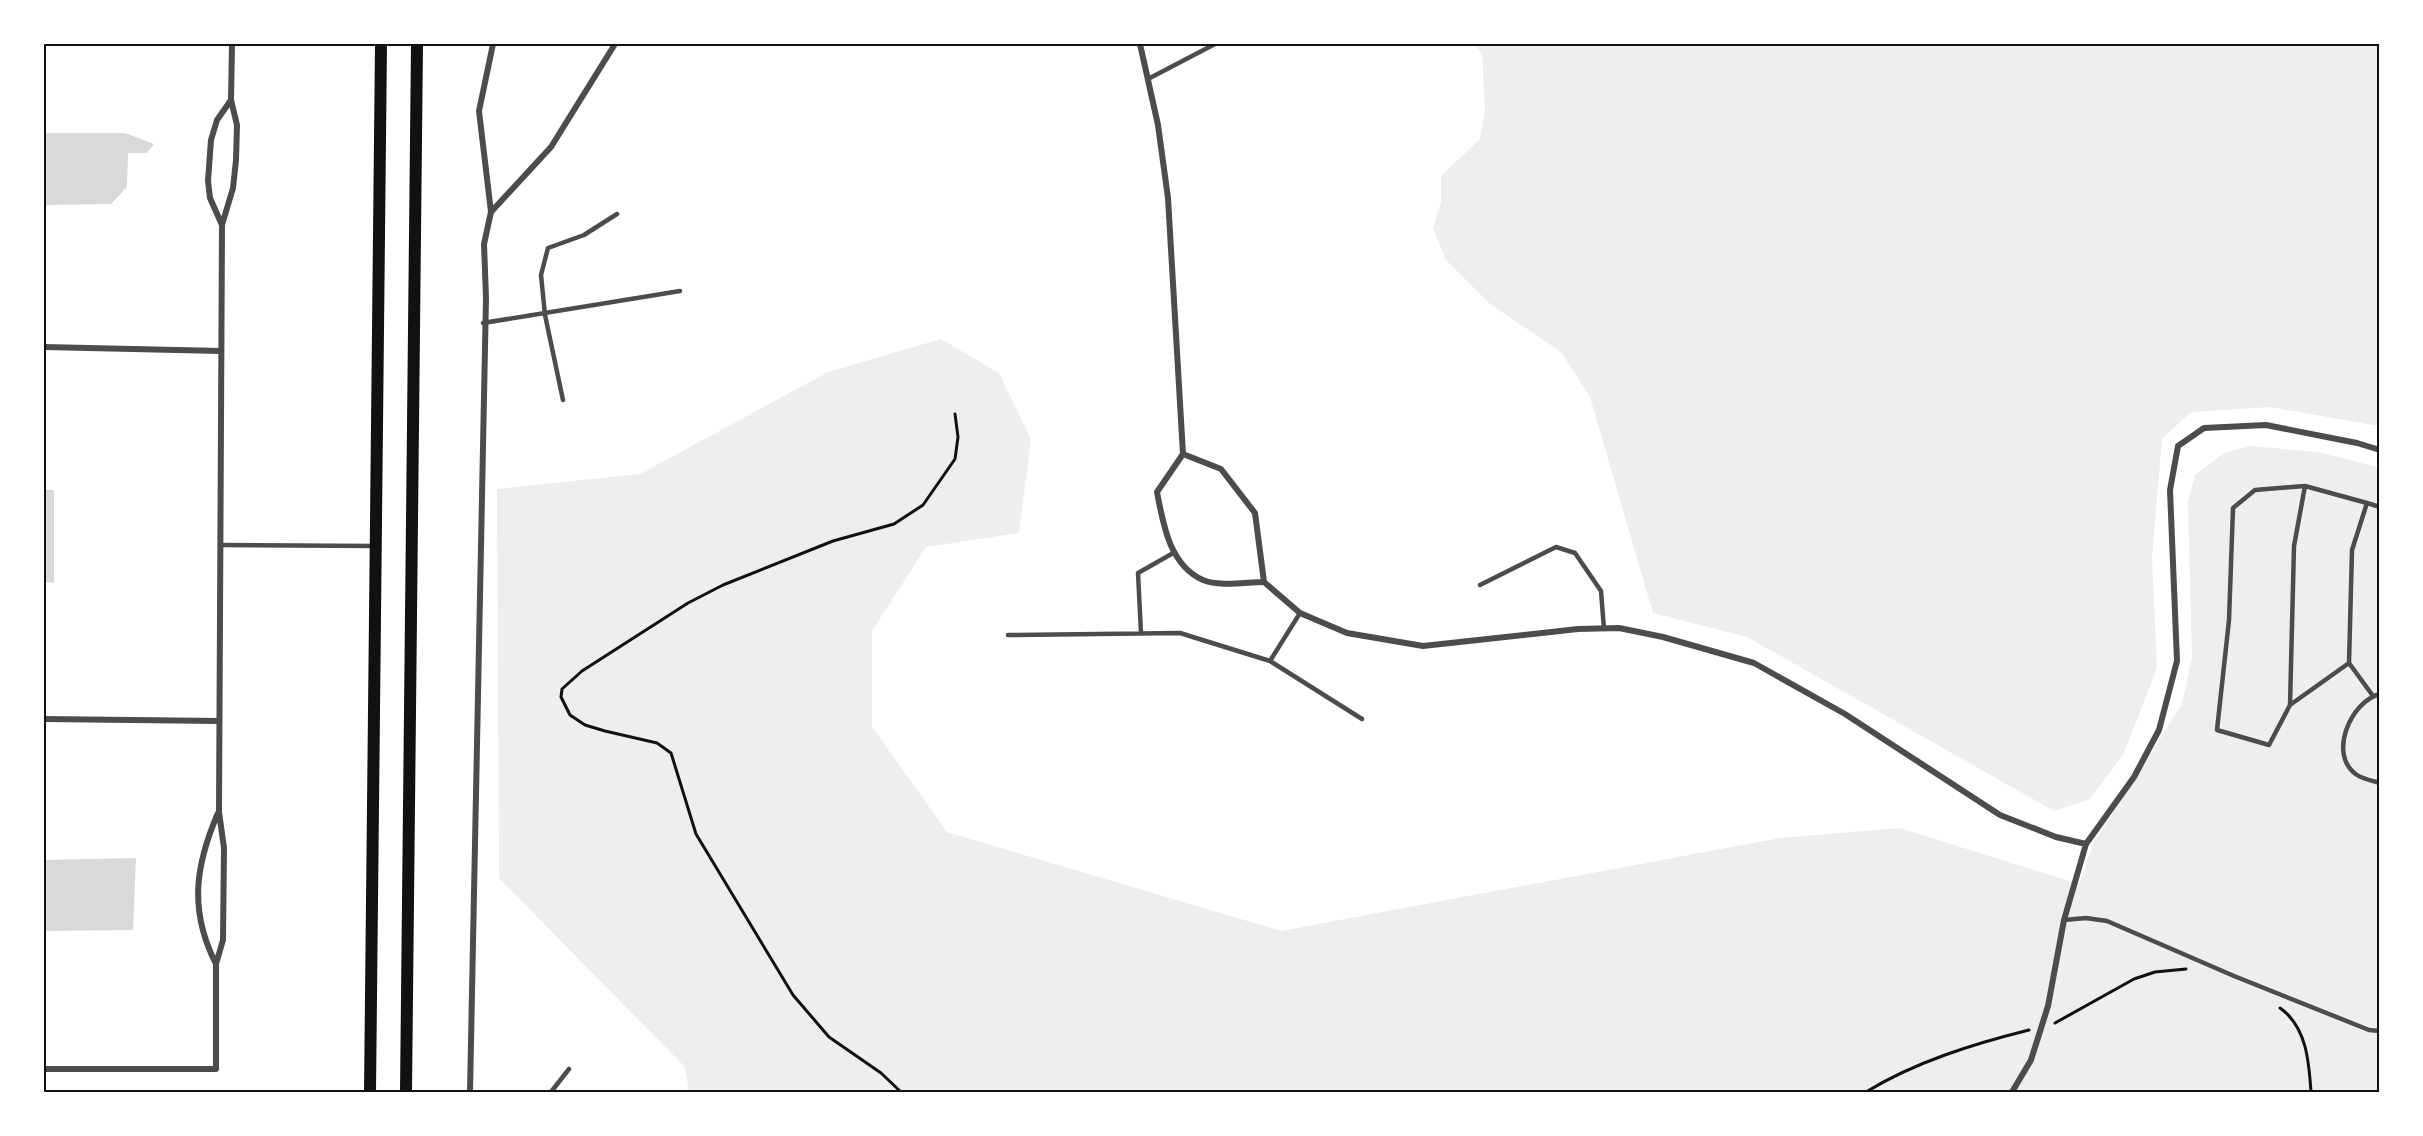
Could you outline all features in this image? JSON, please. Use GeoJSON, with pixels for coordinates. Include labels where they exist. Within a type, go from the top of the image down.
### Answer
{"type":"FeatureCollection","features":[{"type":"Feature","properties":{"kind":"main road"},"geometry":{"type":"LineString","coordinates":[[370,1092],[381,44]]}},
{"type":"Feature","properties":{"kind":"main road"},"geometry":{"type":"LineString","coordinates":[[406,1092],[417,44]]}},
{"type":"Feature","properties":{"kind":"street"},"geometry":{"type":"LineString","coordinates":[[44,1069],[216,1069],[216,964],[223,940],[224,848],[219,812],[222,225],[233,188],[236,160],[237,125],[231,100],[232,44]]}},
{"type":"Feature","properties":{"kind":"street"},"geometry":{"type":"LineString","coordinates":[[471,1092],[484,244],[491,212],[479,111],[493,44]]}},
{"type":"Feature","properties":{"kind":"street"},"geometry":{"type":"LineString","coordinates":[[491,212],[550,147],[615,44]]}},
{"type":"Feature","properties":{"kind":"street"},"geometry":{"type":"LineString","coordinates":[[1140,44],[1168,198],[1184,454],[1157,492],[1167,540],[1185,565],[1203,580],[1264,582],[1300,613],[1347,633],[1423,646],[1578,629],[1619,628],[1663,637],[1754,663],[1845,714],[2001,814],[2056,837],[2086,844]]}},
{"type":"Feature","properties":{"kind":"street"},"geometry":{"type":"LineString","coordinates":[[222,225],[210,198],[208,181],[211,140],[217,120],[231,100]]}},
{"type":"Feature","properties":{"kind":"street"},"geometry":{"type":"LineString","coordinates":[[44,347],[221,351]]}},
{"type":"Feature","properties":{"kind":"street"},"geometry":{"type":"LineString","coordinates":[[2012,1092],[2031,1060],[2042,1027],[2064,920],[2086,844],[2134,777],[2159,730],[2177,661],[2170,490],[2178,446],[2204,428],[2266,425],[2357,443],[2379,450]]}},
{"type":"Feature","properties":{"kind":"street"},"geometry":{"type":"LineString","coordinates":[[1184,454],[1221,469],[1255,513],[1264,582]]}},
{"type":"Feature","properties":{"kind":"street"},"geometry":{"type":"LineString","coordinates":[[44,719],[219,721]]}},
{"type":"Feature","properties":{"kind":"street"},"geometry":{"type":"LineString","coordinates":[[216,964],[203,939],[199,915],[199,865],[205,843],[219,812]]}},
{"type":"Feature","properties":{"kind":"lane"},"geometry":{"type":"LineString","coordinates":[[1148,80],[1215,44]]}},
{"type":"Feature","properties":{"kind":"lane"},"geometry":{"type":"LineString","coordinates":[[563,400],[545,315],[542,275],[548,248],[584,235],[617,214]]}},
{"type":"Feature","properties":{"kind":"lane"},"geometry":{"type":"LineString","coordinates":[[483,323],[545,315],[680,291]]}},
{"type":"Feature","properties":{"kind":"lane"},"geometry":{"type":"LineString","coordinates":[[2305,486],[2294,546],[2290,705],[2269,746],[2217,730],[2229,620],[2233,508],[2255,490],[2305,486],[2379,507]]}},
{"type":"Feature","properties":{"kind":"lane"},"geometry":{"type":"LineString","coordinates":[[2367,502],[2352,550],[2349,663],[2373,696]]}},
{"type":"Feature","properties":{"kind":"lane"},"geometry":{"type":"LineString","coordinates":[[220,545],[376,546]]}},
{"type":"Feature","properties":{"kind":"lane"},"geometry":{"type":"LineString","coordinates":[[1480,585],[1556,547],[1567,549],[1575,553],[1601,591],[1604,628]]}},
{"type":"Feature","properties":{"kind":"lane"},"geometry":{"type":"LineString","coordinates":[[1141,633],[1138,573],[1175,552]]}},
{"type":"Feature","properties":{"kind":"lane"},"geometry":{"type":"LineString","coordinates":[[1270,661],[1300,613]]}},
{"type":"Feature","properties":{"kind":"lane"},"geometry":{"type":"LineString","coordinates":[[1008,635],[1180,633],[1270,661],[1362,719]]}},
{"type":"Feature","properties":{"kind":"lane"},"geometry":{"type":"LineString","coordinates":[[2290,705],[2349,663]]}},
{"type":"Feature","properties":{"kind":"lane"},"geometry":{"type":"LineString","coordinates":[[2379,694],[2373,696],[2348,721],[2343,746],[2347,763],[2356,775],[2379,783]]}},
{"type":"Feature","properties":{"kind":"lane"},"geometry":{"type":"LineString","coordinates":[[2064,920],[2086,918],[2107,921],[2244,980],[2369,1030],[2379,1031]]}},
{"type":"Feature","properties":{"kind":"lane"},"geometry":{"type":"LineString","coordinates":[[552,1092],[569,1069]]}},
{"type":"Feature","properties":{"kind":"path"},"geometry":{"type":"LineString","coordinates":[[901,1092],[881,1073],[829,1036],[793,995],[696,834],[671,753],[657,743],[585,725],[570,715],[561,697],[562,688],[568,681],[688,603],[777,562],[801,555],[833,541],[894,524],[922,505],[955,459],[958,437],[955,414]]}},
{"type":"Feature","properties":{"kind":"path"},"geometry":{"type":"LineString","coordinates":[[1866,1092],[1880,1083],[1964,1047],[2063,1021],[2134,979],[2155,972],[2193,970]]}},
{"type":"Feature","properties":{"kind":"path"},"geometry":{"type":"LineString","coordinates":[[2273,1003],[2290,1015],[2299,1032],[2307,1052],[2311,1092]]}},
{"type":"Feature","properties":{"kind":"shaded area"},"geometry":{"type":"Polygon","coordinates":[[[1474,44],[2379,44],[2379,426],[2270,407],[2191,412],[2162,439],[2152,558],[2157,668],[2124,753],[2090,799],[2054,811],[1747,637],[1653,613],[1590,397],[1561,352],[1490,304],[1446,260],[1433,228],[1441,202],[1441,176],[1480,139],[1485,109],[1482,54],[1474,44]]]}},
{"type":"Feature","properties":{"kind":"shaded area"},"geometry":{"type":"Polygon","coordinates":[[[44,133],[125,133],[154,144],[147,153],[128,153],[127,187],[111,204],[44,205],[44,133]]]}},
{"type":"Feature","properties":{"kind":"shaded area"},"geometry":{"type":"Polygon","coordinates":[[[941,339],[999,373],[1031,439],[1019,533],[926,547],[872,631],[872,727],[947,832],[1281,931],[1780,838],[1900,828],[2079,884],[2093,844],[2182,704],[2192,658],[2188,503],[2195,475],[2224,453],[2249,446],[2319,452],[2380,469],[2379,1092],[689,1092],[685,1067],[499,878],[497,489],[640,474],[828,372],[941,339]]]}},
{"type":"Feature","properties":{"kind":"shaded area"},"geometry":{"type":"Polygon","coordinates":[[[44,490],[54,490],[54,583],[44,582],[44,490]]]}},
{"type":"Feature","properties":{"kind":"shaded area"},"geometry":{"type":"Polygon","coordinates":[[[136,858],[133,930],[44,931],[44,860],[136,858]]]}}]}
